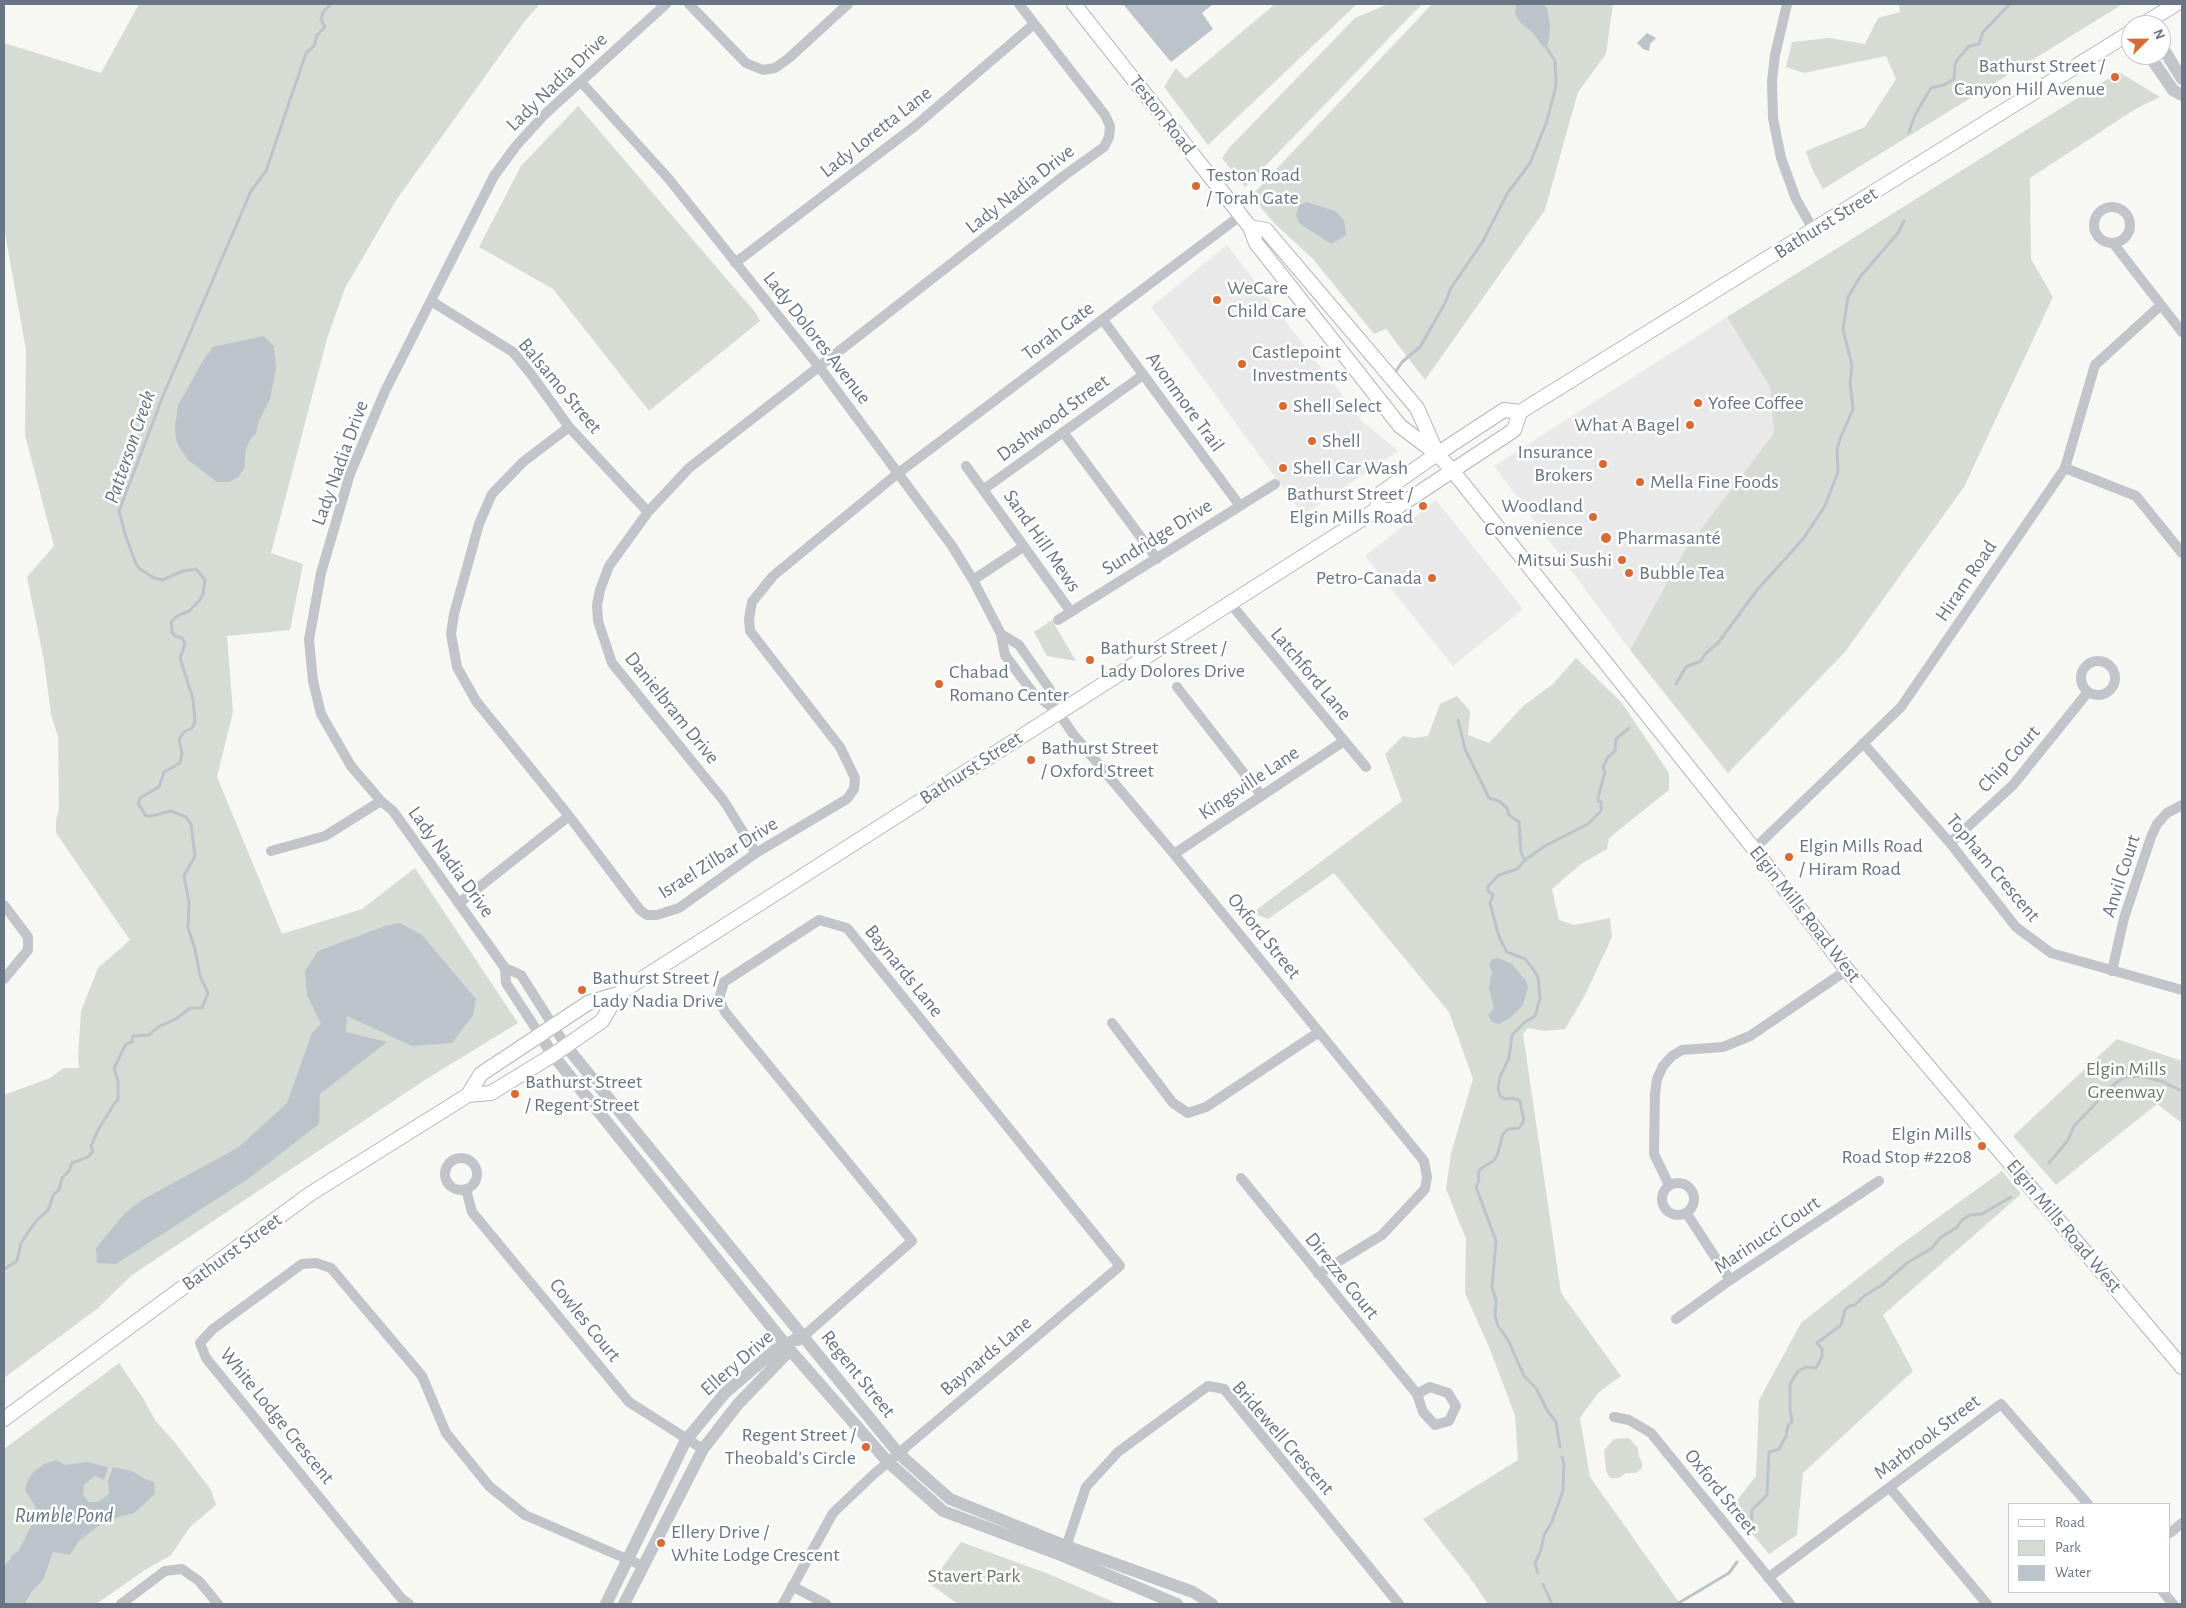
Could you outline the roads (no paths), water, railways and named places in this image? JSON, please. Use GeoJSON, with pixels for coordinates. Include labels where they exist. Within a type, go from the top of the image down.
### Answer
{"type":"FeatureCollection","features":[{"type":"Feature","properties":{"kind":"main road","name":"Teston Road"},"geometry":{"type":"LineString","coordinates":[[1074,4],[1250,227],[1256,243],[1400,426],[1437,454]]}},
{"type":"Feature","properties":{"kind":"main road"},"geometry":{"type":"LineString","coordinates":[[2158,15],[2176,4]]}},
{"type":"Feature","properties":{"kind":"main road","name":"Bathurst Street"},"geometry":{"type":"LineString","coordinates":[[1376,510],[1382,493],[1504,410],[1520,412],[1655,327],[1814,231],[2121,38]]}},
{"type":"Feature","properties":{"kind":"main road","name":"Teston Road"},"geometry":{"type":"LineString","coordinates":[[1250,227],[1266,230],[1417,408],[1437,454]]}},
{"type":"Feature","properties":{"kind":"main road","name":"Bathurst Street"},"geometry":{"type":"LineString","coordinates":[[4,1418],[310,1194],[468,1095],[481,1074],[553,1026],[588,1003],[618,994],[1376,510],[1393,510],[1514,430],[1520,412]]}},
{"type":"Feature","properties":{"kind":"main road","name":"Elgin Mills Road West"},"geometry":{"type":"LineString","coordinates":[[1437,454],[1452,470],[1754,849],[1847,970],[2182,1367]]}},
{"type":"Feature","properties":{"kind":"main road","name":"Bathurst Street"},"geometry":{"type":"LineString","coordinates":[[468,1095],[491,1093],[553,1055],[602,1021],[618,994]]}},
{"type":"Feature","properties":{"kind":"street","name":"Lady Nadia Drive"},"geometry":{"type":"LineString","coordinates":[[566,1046],[521,975],[505,968],[393,811],[381,801],[351,766],[321,714],[313,681],[309,640],[321,573],[350,474],[385,391],[494,176],[516,146],[544,114],[666,4]]}},
{"type":"Feature","properties":{"kind":"street"},"geometry":{"type":"LineString","coordinates":[[689,4],[746,63],[763,70],[775,68],[788,58],[848,4]]}},
{"type":"Feature","properties":{"kind":"street","name":"Lady Nadia Drive"},"geometry":{"type":"LineString","coordinates":[[820,368],[1104,147],[1109,137],[1110,126],[1105,115],[1019,4]]}},
{"type":"Feature","properties":{"kind":"street"},"geometry":{"type":"LineString","coordinates":[[1787,4],[1775,55],[1772,81],[1774,118],[1781,158],[1796,199],[1814,231]]}},
{"type":"Feature","properties":{"kind":"street","name":"Lady Loretta Lane"},"geometry":{"type":"LineString","coordinates":[[735,263],[915,126],[1034,24]]}},
{"type":"Feature","properties":{"kind":"street"},"geometry":{"type":"LineString","coordinates":[[2171,61],[2182,79]]}},
{"type":"Feature","properties":{"kind":"street"},"geometry":{"type":"LineString","coordinates":[[2156,65],[2173,90],[2182,95]]}},
{"type":"Feature","properties":{"kind":"street","name":"Lady Dolores Avenue"},"geometry":{"type":"LineString","coordinates":[[581,82],[668,178],[820,368],[952,546],[973,580],[1001,634],[1005,655],[1010,663],[1033,693],[1058,712]]}},
{"type":"Feature","properties":{"kind":"street","name":"Torah Gate"},"geometry":{"type":"LineString","coordinates":[[897,474],[1240,216]]}},
{"type":"Feature","properties":{"kind":"street"},"geometry":{"type":"LineString","coordinates":[[2113,243],[2182,332]]}},
{"type":"Feature","properties":{"kind":"street","name":"Balsamo Street"},"geometry":{"type":"LineString","coordinates":[[431,300],[513,352],[569,427],[648,512]]}},
{"type":"Feature","properties":{"kind":"street","name":"Hiram Road"},"geometry":{"type":"LineString","coordinates":[[1754,849],[1900,708],[2065,468],[2095,365],[2161,305]]}},
{"type":"Feature","properties":{"kind":"street","name":"Avonmore Trail"},"geometry":{"type":"LineString","coordinates":[[1103,320],[1240,506]]}},
{"type":"Feature","properties":{"kind":"street","name":"Danielbram Drive"},"geometry":{"type":"LineString","coordinates":[[756,853],[724,801],[612,663],[598,621],[597,605],[600,590],[609,566],[648,512],[689,468],[723,440],[820,368]]}},
{"type":"Feature","properties":{"kind":"street","name":"Dashwood Street"},"geometry":{"type":"LineString","coordinates":[[984,489],[1143,375]]}},
{"type":"Feature","properties":{"kind":"street","name":"Israel Zilbar Drive"},"geometry":{"type":"LineString","coordinates":[[569,427],[523,462],[492,494],[477,533],[454,614],[451,634],[457,667],[476,701],[569,816],[640,910],[648,915],[657,915],[679,908],[756,853],[847,799],[854,789],[855,778],[840,747],[750,631],[749,618],[752,602],[773,576],[897,474]]}},
{"type":"Feature","properties":{"kind":"street"},"geometry":{"type":"LineString","coordinates":[[1063,432],[1157,559]]}},
{"type":"Feature","properties":{"kind":"street","name":"Sand Hill Mews"},"geometry":{"type":"LineString","coordinates":[[966,466],[1071,612]]}},
{"type":"Feature","properties":{"kind":"street"},"geometry":{"type":"LineString","coordinates":[[2065,468],[2136,496],[2182,553]]}},
{"type":"Feature","properties":{"kind":"street","name":"Sundridge Drive"},"geometry":{"type":"LineString","coordinates":[[1058,620],[1274,484]]}},
{"type":"Feature","properties":{"kind":"street"},"geometry":{"type":"LineString","coordinates":[[973,580],[1023,547]]}},
{"type":"Feature","properties":{"kind":"street","name":"Latchford Lane"},"geometry":{"type":"LineString","coordinates":[[1230,603],[1366,767]]}},
{"type":"Feature","properties":{"kind":"street","name":"Lady Dolores Avenue"},"geometry":{"type":"LineString","coordinates":[[1001,634],[1019,645],[1049,688],[1058,712]]}},
{"type":"Feature","properties":{"kind":"street"},"geometry":{"type":"LineString","coordinates":[[1177,687],[1262,796]]}},
{"type":"Feature","properties":{"kind":"street","name":"Chip Court"},"geometry":{"type":"LineString","coordinates":[[1950,843],[2013,785],[2088,692]]}},
{"type":"Feature","properties":{"kind":"street","name":"Oxford Street"},"geometry":{"type":"LineString","coordinates":[[1058,712],[1073,734],[1174,854],[1424,1162],[1427,1177],[1425,1189],[1382,1235],[1318,1274]]}},
{"type":"Feature","properties":{"kind":"street","name":"Kingsville Lane"},"geometry":{"type":"LineString","coordinates":[[1174,854],[1344,741]]}},
{"type":"Feature","properties":{"kind":"street","name":"Topham Crescent"},"geometry":{"type":"LineString","coordinates":[[1863,742],[1950,843],[2016,927],[2051,953],[2182,990]]}},
{"type":"Feature","properties":{"kind":"street"},"geometry":{"type":"LineString","coordinates":[[271,851],[325,836],[381,801]]}},
{"type":"Feature","properties":{"kind":"street","name":"Anvil Court"},"geometry":{"type":"LineString","coordinates":[[2112,970],[2124,918],[2151,837],[2157,824],[2167,813],[2182,805]]}},
{"type":"Feature","properties":{"kind":"street"},"geometry":{"type":"LineString","coordinates":[[459,903],[569,816]]}},
{"type":"Feature","properties":{"kind":"street"},"geometry":{"type":"LineString","coordinates":[[4,905],[28,937],[28,950],[4,979]]}},
{"type":"Feature","properties":{"kind":"street","name":"Baynards Lane"},"geometry":{"type":"LineString","coordinates":[[802,1336],[912,1241],[725,1012],[719,999],[724,982],[819,920],[847,928],[1120,1266],[898,1454]]}},
{"type":"Feature","properties":{"kind":"street","name":"Lady Nadia Drive"},"geometry":{"type":"LineString","coordinates":[[505,968],[506,983],[540,1035]]}},
{"type":"Feature","properties":{"kind":"street"},"geometry":{"type":"LineString","coordinates":[[1669,1185],[1654,1154],[1655,1094],[1657,1079],[1663,1066],[1672,1056],[1682,1050],[1724,1047],[1750,1036],[1847,970]]}},
{"type":"Feature","properties":{"kind":"street"},"geometry":{"type":"LineString","coordinates":[[1112,1023],[1173,1103],[1188,1113],[1206,1107],[1319,1032]]}},
{"type":"Feature","properties":{"kind":"street","name":"Regent Street"},"geometry":{"type":"LineString","coordinates":[[540,1035],[553,1055],[787,1347],[888,1462],[943,1511],[1193,1592],[1212,1604]]}},
{"type":"Feature","properties":{"kind":"street","name":"Regent Street"},"geometry":{"type":"LineString","coordinates":[[566,1046],[898,1454],[950,1499],[1177,1604]]}},
{"type":"Feature","properties":{"kind":"street","name":"Direzze Court"},"geometry":{"type":"LineString","coordinates":[[1241,1178],[1417,1394]]}},
{"type":"Feature","properties":{"kind":"street","name":"Marinucci Court"},"geometry":{"type":"LineString","coordinates":[[1676,1319],[1730,1280],[1878,1181]]}},
{"type":"Feature","properties":{"kind":"street"},"geometry":{"type":"LineString","coordinates":[[1684,1184],[1692,1191],[1695,1201],[1694,1206],[1687,1214],[1682,1216],[1670,1214],[1663,1206],[1663,1194],[1669,1185],[1684,1184]]}},
{"type":"Feature","properties":{"kind":"street","name":"Cowles Court"},"geometry":{"type":"LineString","coordinates":[[466,1189],[472,1212],[629,1402],[686,1440],[703,1449]]}},
{"type":"Feature","properties":{"kind":"street"},"geometry":{"type":"LineString","coordinates":[[1687,1214],[1730,1280]]}},
{"type":"Feature","properties":{"kind":"street","name":"White Lodge Crescent"},"geometry":{"type":"LineString","coordinates":[[409,1604],[401,1598],[206,1358],[200,1343],[214,1329],[302,1264],[316,1263],[331,1268],[422,1376],[446,1433],[489,1486],[525,1515],[643,1566]]}},
{"type":"Feature","properties":{"kind":"street","name":"Ellery Drive"},"geometry":{"type":"LineString","coordinates":[[606,1604],[626,1559],[686,1440],[725,1393],[802,1336]]}},
{"type":"Feature","properties":{"kind":"street","name":"Ellery Drive"},"geometry":{"type":"LineString","coordinates":[[624,1604],[703,1449],[738,1404],[787,1347]]}},
{"type":"Feature","properties":{"kind":"street","name":"Bridewell Crescent"},"geometry":{"type":"LineString","coordinates":[[1065,1551],[1086,1487],[1118,1452],[1208,1386],[1224,1389],[1399,1604]]}},
{"type":"Feature","properties":{"kind":"street","name":"Marbrook Street"},"geometry":{"type":"LineString","coordinates":[[1768,1578],[2001,1404],[2087,1503]]}},
{"type":"Feature","properties":{"kind":"street","name":"Oxford Street"},"geometry":{"type":"LineString","coordinates":[[1614,1417],[1630,1420],[1651,1433],[1790,1604]]}},
{"type":"Feature","properties":{"kind":"street"},"geometry":{"type":"LineString","coordinates":[[783,1604],[833,1513],[898,1454]]}},
{"type":"Feature","properties":{"kind":"street"},"geometry":{"type":"LineString","coordinates":[[1890,1488],[1987,1604]]}},
{"type":"Feature","properties":{"kind":"street"},"geometry":{"type":"LineString","coordinates":[[2171,1532],[2182,1523]]}},
{"type":"Feature","properties":{"kind":"street"},"geometry":{"type":"LineString","coordinates":[[121,1604],[165,1571],[182,1569],[199,1581],[218,1604]]}},
{"type":"Feature","properties":{"kind":"street"},"geometry":{"type":"LineString","coordinates":[[792,1586],[826,1604]]}},
{"type":"Feature","properties":{"kind":"street"},"geometry":{"type":"LineString","coordinates":[[2164,1593],[2173,1604]]}},
{"type":"Feature","properties":{"kind":"water"},"geometry":{"type":"Polygon","coordinates":[[[1123,4],[1213,4],[1202,13],[1213,29],[1171,62],[1123,4]]]}},
{"type":"Feature","properties":{"kind":"water"},"geometry":{"type":"Polygon","coordinates":[[[1516,4],[1543,4],[1547,8],[1550,25],[1549,40],[1546,47],[1543,47],[1533,33],[1521,23],[1515,14],[1516,4]]]}},
{"type":"Feature","properties":{"kind":"water"},"geometry":{"type":"Polygon","coordinates":[[[1647,33],[1656,38],[1650,44],[1649,51],[1643,49],[1637,43],[1647,33]]]}},
{"type":"Feature","properties":{"kind":"water"},"geometry":{"type":"Polygon","coordinates":[[[1307,202],[1335,211],[1344,220],[1346,235],[1331,244],[1299,223],[1296,215],[1299,205],[1307,202]]]}},
{"type":"Feature","properties":{"kind":"water"},"geometry":{"type":"Polygon","coordinates":[[[263,336],[274,346],[276,368],[270,399],[258,423],[256,434],[251,438],[246,449],[244,469],[238,477],[229,482],[217,482],[188,460],[179,447],[176,440],[175,427],[178,405],[204,359],[213,347],[263,336]]]}},
{"type":"Feature","properties":{"kind":"water"},"geometry":{"type":"Polygon","coordinates":[[[400,923],[422,935],[476,999],[473,1015],[452,1043],[412,1046],[347,1016],[346,1032],[387,1042],[320,1094],[319,1124],[248,1179],[116,1264],[97,1263],[96,1248],[125,1213],[142,1200],[239,1147],[287,1103],[312,1033],[321,1024],[307,995],[305,971],[318,951],[385,926],[400,923]]]}},
{"type":"Feature","properties":{"kind":"water"},"geometry":{"type":"Polygon","coordinates":[[[1498,958],[1512,964],[1526,981],[1528,987],[1523,1005],[1510,1018],[1499,1024],[1492,1022],[1488,1015],[1494,1008],[1489,988],[1492,972],[1489,964],[1493,959],[1498,958]]]}},
{"type":"Feature","properties":{"kind":"water","name":"Rumble Pond"},"geometry":{"type":"Polygon","coordinates":[[[56,1460],[65,1465],[87,1462],[108,1467],[104,1480],[95,1476],[84,1485],[83,1495],[89,1502],[98,1502],[109,1494],[108,1481],[113,1467],[132,1471],[154,1482],[155,1494],[134,1513],[118,1517],[97,1527],[79,1541],[70,1555],[53,1552],[43,1580],[32,1591],[26,1604],[4,1604],[4,1565],[19,1550],[37,1514],[35,1506],[25,1490],[28,1480],[33,1472],[44,1464],[56,1460]]]}},
{"type":"Feature","properties":{"kind":"waterway","name":"Patterson Creek"},"geometry":{"type":"LineString","coordinates":[[4,1269],[17,1261],[21,1243],[36,1221],[48,1210],[54,1194],[59,1190],[62,1178],[69,1171],[72,1163],[88,1157],[93,1151],[91,1146],[98,1130],[116,1101],[118,1101],[118,1081],[114,1068],[126,1044],[132,1042],[133,1036],[149,1035],[158,1027],[176,1019],[190,1008],[202,1008],[208,993],[200,976],[195,949],[188,928],[189,902],[184,876],[195,856],[191,824],[186,817],[171,811],[146,816],[138,803],[140,798],[159,787],[164,772],[180,763],[182,754],[179,739],[184,732],[192,728],[195,722],[193,699],[180,658],[185,643],[182,638],[175,636],[172,632],[171,622],[177,616],[189,611],[199,601],[203,594],[205,580],[196,569],[183,571],[162,580],[154,578],[140,569],[136,564],[126,537],[119,511],[163,396],[251,191],[266,171],[306,53],[314,46],[317,35],[325,27],[321,20],[323,12],[331,4]]}},
{"type":"Feature","properties":{"kind":"waterway"},"geometry":{"type":"LineString","coordinates":[[1909,132],[1915,115],[1931,88],[1944,85],[1954,79],[1955,64],[1958,59],[1969,46],[1979,44],[1983,32],[2010,4]]}},
{"type":"Feature","properties":{"kind":"waterway"},"geometry":{"type":"LineString","coordinates":[[1394,374],[1402,362],[1420,347],[1445,303],[1451,288],[1483,241],[1507,194],[1530,163],[1547,121],[1556,85],[1555,61],[1546,47]]}},
{"type":"Feature","properties":{"kind":"waterway"},"geometry":{"type":"LineString","coordinates":[[1676,684],[1686,667],[1701,661],[1705,654],[1718,643],[1757,590],[1803,539],[1825,506],[1838,472],[1837,449],[1853,409],[1850,383],[1852,365],[1843,330],[1848,297],[1860,277],[1898,233],[1904,221]]}},
{"type":"Feature","properties":{"kind":"waterway"},"geometry":{"type":"LineString","coordinates":[[1458,720],[1465,749],[1489,798],[1499,801],[1507,808],[1509,815],[1519,822],[1521,853],[1525,860]]}},
{"type":"Feature","properties":{"kind":"waterway"},"geometry":{"type":"LineString","coordinates":[[1560,1447],[1556,1422],[1547,1410],[1536,1388],[1524,1376],[1508,1340],[1498,1326],[1495,1316],[1496,1300],[1492,1287],[1496,1241],[1476,1187],[1480,1169],[1493,1161],[1497,1156],[1503,1134],[1508,1129],[1519,1128],[1524,1121],[1520,1101],[1513,1098],[1505,1099],[1500,1096],[1498,1088],[1500,1077],[1509,1058],[1512,1035],[1525,1022],[1535,1016],[1540,998],[1538,977],[1531,966],[1525,959],[1507,952],[1499,937],[1490,903],[1493,895],[1488,891],[1488,886],[1499,875],[1517,869],[1525,860],[1545,846],[1588,824],[1601,811],[1601,802],[1598,801],[1598,798],[1605,772],[1603,767],[1608,757],[1615,751],[1616,739],[1629,728]]}},
{"type":"Feature","properties":{"kind":"waterway"},"geometry":{"type":"LineString","coordinates":[[2049,1163],[2068,1140],[2074,1126],[2112,1086],[2124,1077],[2140,1076],[2161,1081],[2182,1091]]}},
{"type":"Feature","properties":{"kind":"waterway"},"geometry":{"type":"LineString","coordinates":[[1751,1534],[1752,1510],[1767,1495],[1769,1452],[1779,1449],[1786,1436],[1788,1425],[1792,1422],[1790,1384],[1798,1371],[1806,1367],[1816,1368],[1822,1357],[1822,1349],[1817,1343],[1841,1325],[1845,1310],[1849,1306],[1855,1305],[1907,1263],[1932,1248],[1940,1238],[1957,1227],[1962,1220],[1970,1215],[1982,1214],[2011,1197]]}},
{"type":"Feature","properties":{"kind":"waterway"},"geometry":{"type":"LineString","coordinates":[[1538,1573],[1535,1563],[1541,1550],[1544,1535],[1552,1522],[1563,1490],[1564,1463],[1562,1457]]}},
{"type":"Feature","properties":{"kind":"waterway"},"geometry":{"type":"LineString","coordinates":[[1677,1604],[1729,1573],[1737,1562]]}},
{"type":"Feature","properties":{"kind":"waterway"},"geometry":{"type":"LineString","coordinates":[[1543,1584],[1552,1604]]}},
{"type":"Feature","properties":{"kind":"place","name":"Bathurst Street / Canyon Hill Avenue"},"geometry":{"type":"Point","coordinates":[2115,77]}},
{"type":"Feature","properties":{"kind":"place","name":"Teston Road / Torah Gate"},"geometry":{"type":"Point","coordinates":[1196,186]}},
{"type":"Feature","properties":{"kind":"place","name":"WeCare Child Care"},"geometry":{"type":"Point","coordinates":[1217,300]}},
{"type":"Feature","properties":{"kind":"place","name":"Castlepoint Investments"},"geometry":{"type":"Point","coordinates":[1242,364]}},
{"type":"Feature","properties":{"kind":"place","name":"Yofee Coffee"},"geometry":{"type":"Point","coordinates":[1698,403]}},
{"type":"Feature","properties":{"kind":"place","name":"Shell Select"},"geometry":{"type":"Point","coordinates":[1283,406]}},
{"type":"Feature","properties":{"kind":"place","name":"What A Bagel"},"geometry":{"type":"Point","coordinates":[1690,425]}},
{"type":"Feature","properties":{"kind":"place","name":"Shell"},"geometry":{"type":"Point","coordinates":[1312,441]}},
{"type":"Feature","properties":{"kind":"place","name":"Insurance Brokers"},"geometry":{"type":"Point","coordinates":[1603,464]}},
{"type":"Feature","properties":{"kind":"place","name":"Shell Car Wash"},"geometry":{"type":"Point","coordinates":[1283,468]}},
{"type":"Feature","properties":{"kind":"place","name":"Mella Fine Foods"},"geometry":{"type":"Point","coordinates":[1640,482]}},
{"type":"Feature","properties":{"kind":"place","name":"Bathurst Street / Elgin Mills Road"},"geometry":{"type":"Point","coordinates":[1423,506]}},
{"type":"Feature","properties":{"kind":"place","name":"Woodland Convenience"},"geometry":{"type":"Point","coordinates":[1593,517]}},
{"type":"Feature","properties":{"kind":"place","name":"Pharmasanté"},"geometry":{"type":"Point","coordinates":[1606,538]}},
{"type":"Feature","properties":{"kind":"place","name":"Mitsui Sushi"},"geometry":{"type":"Point","coordinates":[1622,560]}},
{"type":"Feature","properties":{"kind":"place","name":"Bubble Tea"},"geometry":{"type":"Point","coordinates":[1629,573]}},
{"type":"Feature","properties":{"kind":"place","name":"Petro-Canada"},"geometry":{"type":"Point","coordinates":[1432,578]}},
{"type":"Feature","properties":{"kind":"place","name":"Bathurst Street / Lady Dolores Drive"},"geometry":{"type":"Point","coordinates":[1090,660]}},
{"type":"Feature","properties":{"kind":"place","name":"Chabad Romano Center"},"geometry":{"type":"Point","coordinates":[939,684]}},
{"type":"Feature","properties":{"kind":"place","name":"Bathurst Street / Oxford Street"},"geometry":{"type":"Point","coordinates":[1031,760]}},
{"type":"Feature","properties":{"kind":"place","name":"Elgin Mills Road / Hiram Road"},"geometry":{"type":"Point","coordinates":[1789,857]}},
{"type":"Feature","properties":{"kind":"place","name":"Bathurst Street / Lady Nadia Drive"},"geometry":{"type":"Point","coordinates":[582,990]}},
{"type":"Feature","properties":{"kind":"place","name":"Bathurst Street / Regent Street"},"geometry":{"type":"Point","coordinates":[515,1094]}},
{"type":"Feature","properties":{"kind":"place","name":"Elgin Mills Road Stop #2208"},"geometry":{"type":"Point","coordinates":[1982,1146]}},
{"type":"Feature","properties":{"kind":"place","name":"Regent Street / Theobald's Circle"},"geometry":{"type":"Point","coordinates":[866,1447]}},
{"type":"Feature","properties":{"kind":"place","name":"Ellery Drive / White Lodge Crescent"},"geometry":{"type":"Point","coordinates":[661,1543]}},
{"type":"Feature","properties":{"kind":"park label","name":"Elgin Mills Greenway"},"geometry":{"type":"Point","coordinates":[2126,1080]}},
{"type":"Feature","properties":{"kind":"park label","name":"Stavert Park"},"geometry":{"type":"Point","coordinates":[974,1576]}}]}
